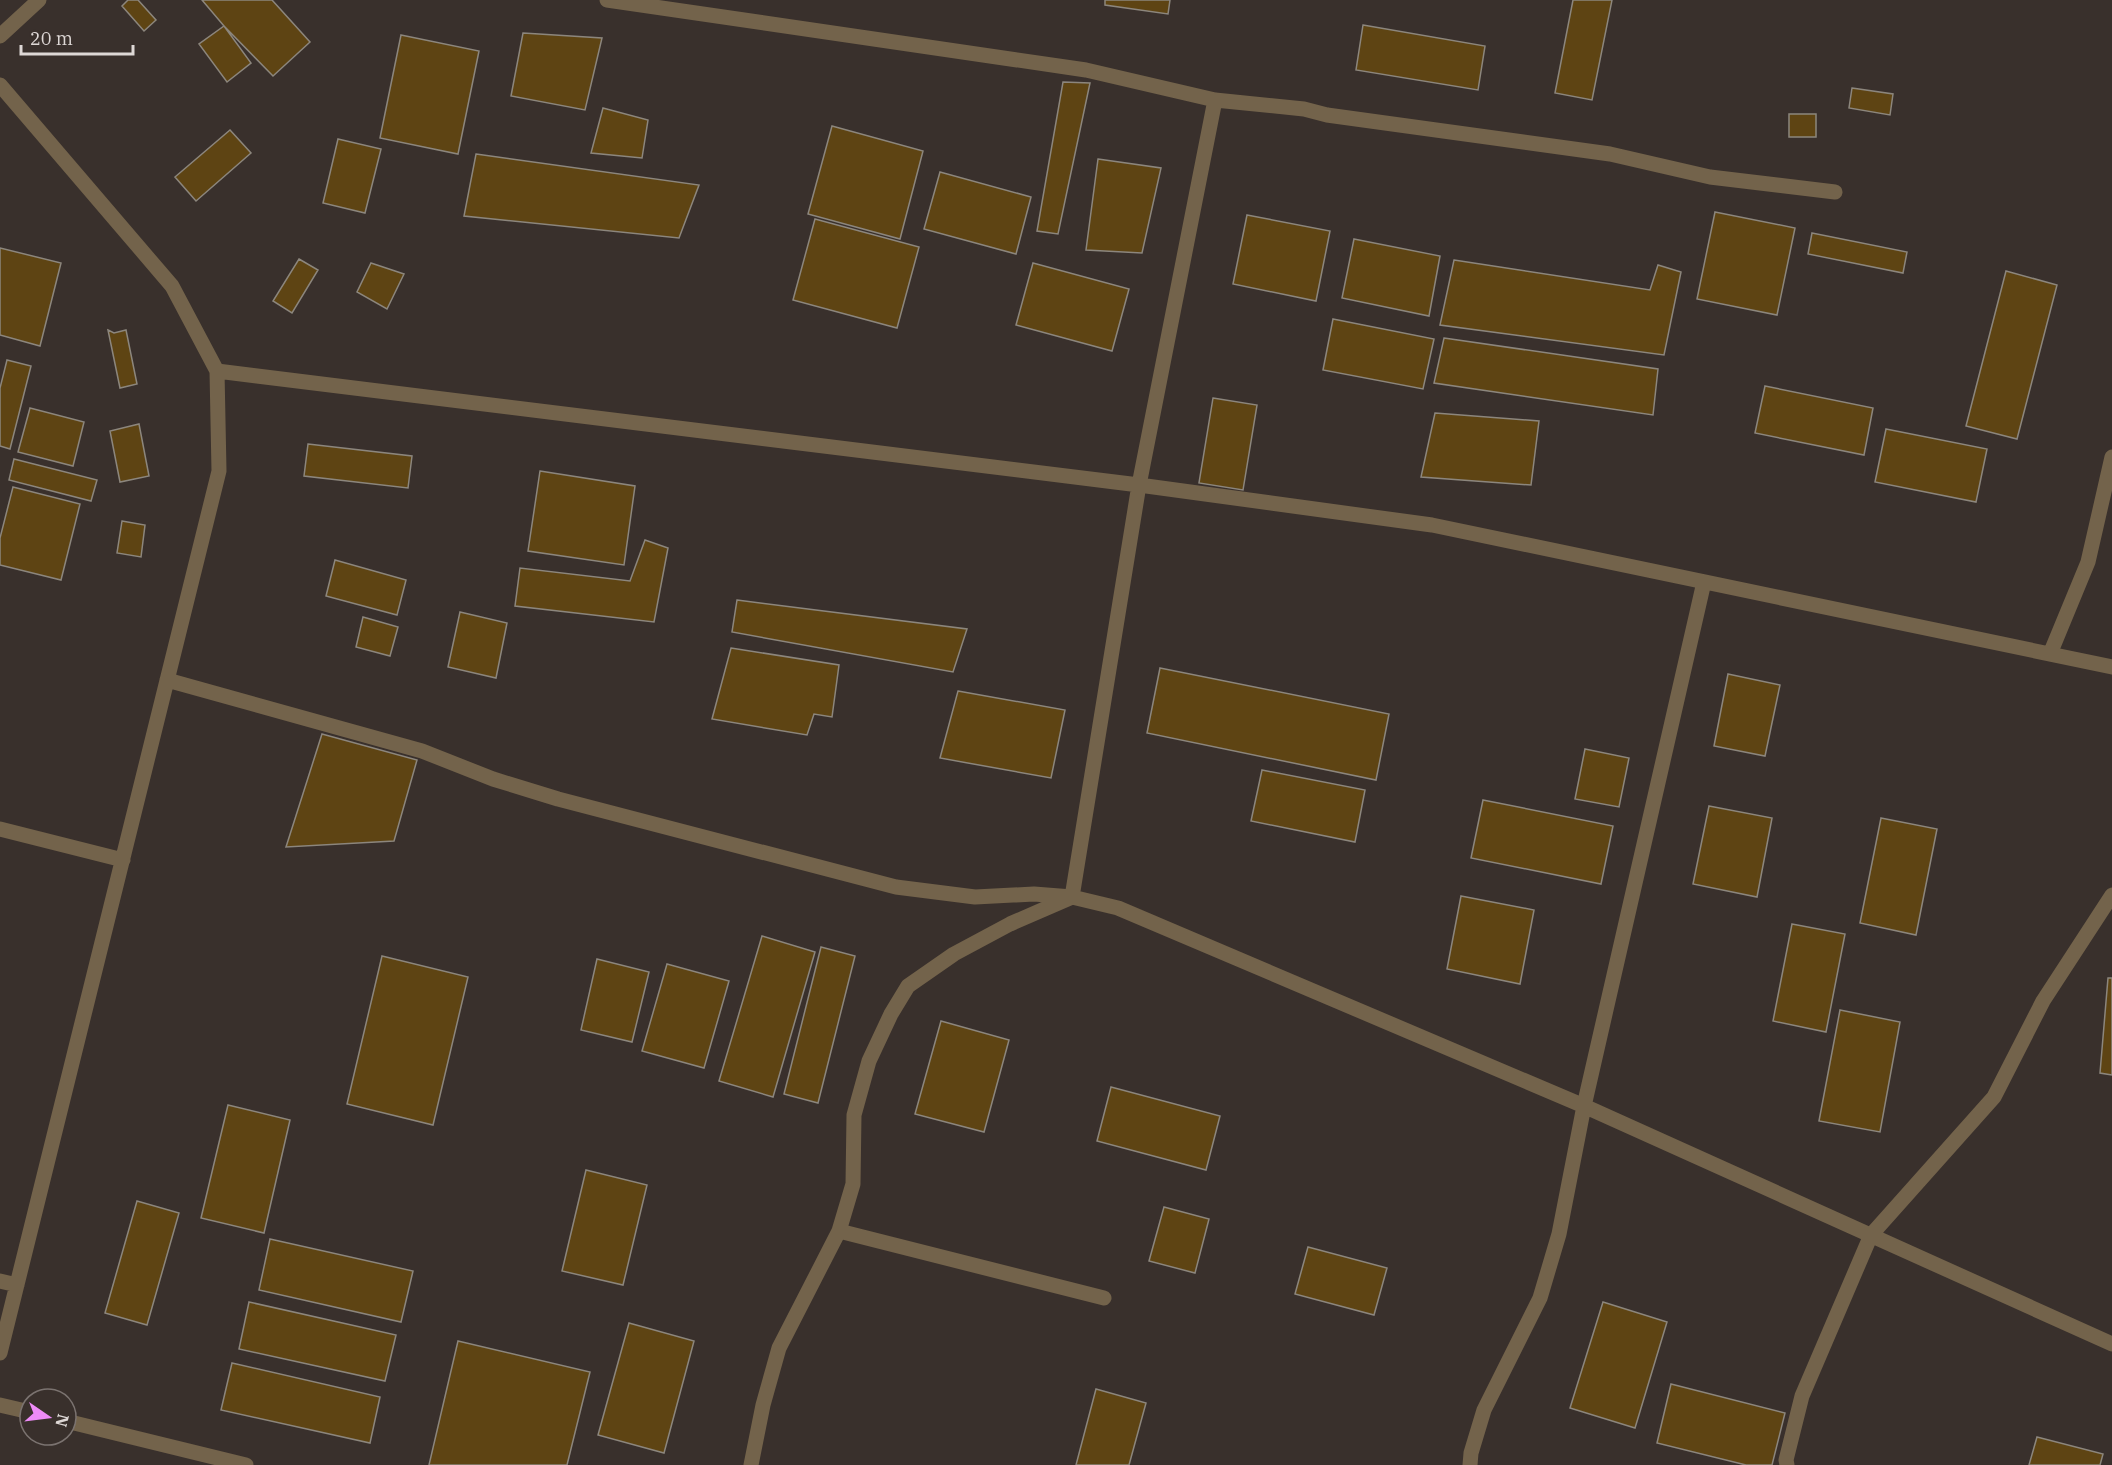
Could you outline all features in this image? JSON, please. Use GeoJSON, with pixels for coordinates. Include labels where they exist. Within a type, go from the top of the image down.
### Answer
{"type":"FeatureCollection","features":[{"type":"Feature","properties":{"kind":"street"},"geometry":{"type":"LineString","coordinates":[[0,36],[39,0]]}},
{"type":"Feature","properties":{"kind":"street"},"geometry":{"type":"LineString","coordinates":[[607,0],[1086,70],[1215,100],[1304,109],[1327,115],[1610,154],[1710,177],[1835,192]]}},
{"type":"Feature","properties":{"kind":"street"},"geometry":{"type":"LineString","coordinates":[[0,85],[172,286],[218,371],[219,471],[0,1353]]}},
{"type":"Feature","properties":{"kind":"street"},"geometry":{"type":"LineString","coordinates":[[1072,897],[1139,485],[1215,100]]}},
{"type":"Feature","properties":{"kind":"street"},"geometry":{"type":"LineString","coordinates":[[218,371],[1139,485],[1431,525],[2112,667]]}},
{"type":"Feature","properties":{"kind":"street"},"geometry":{"type":"LineString","coordinates":[[2050,654],[2088,562],[2112,457]]}},
{"type":"Feature","properties":{"kind":"street"},"geometry":{"type":"LineString","coordinates":[[1470,1465],[1470,1453],[1484,1410],[1540,1298],[1559,1234],[1584,1106],[1704,582]]}},
{"type":"Feature","properties":{"kind":"street"},"geometry":{"type":"LineString","coordinates":[[167,680],[422,751],[493,779],[558,800],[896,887],[975,897],[1034,894],[1072,897],[1118,908],[1584,1106],[2112,1344]]}},
{"type":"Feature","properties":{"kind":"street"},"geometry":{"type":"LineString","coordinates":[[0,829],[123,860]]}},
{"type":"Feature","properties":{"kind":"street"},"geometry":{"type":"LineString","coordinates":[[1787,1465],[1786,1460],[1802,1396],[1871,1235],[1994,1097],[2043,1002],[2112,895]]}},
{"type":"Feature","properties":{"kind":"street"},"geometry":{"type":"LineString","coordinates":[[751,1465],[763,1405],[779,1348],[839,1231],[853,1184],[854,1115],[869,1061],[891,1014],[908,986],[954,954],[1010,924],[1072,897]]}},
{"type":"Feature","properties":{"kind":"street"},"geometry":{"type":"LineString","coordinates":[[839,1231],[1104,1298]]}},
{"type":"Feature","properties":{"kind":"street"},"geometry":{"type":"LineString","coordinates":[[0,1281],[17,1285]]}},
{"type":"Feature","properties":{"kind":"street"},"geometry":{"type":"LineString","coordinates":[[0,1405],[18,1409]]}},
{"type":"Feature","properties":{"kind":"street"},"geometry":{"type":"LineString","coordinates":[[78,1424],[246,1465]]}},
{"type":"Feature","properties":{"kind":"building"},"geometry":{"type":"Polygon","coordinates":[[[128,0],[138,0],[156,20],[144,31],[122,6],[128,0]]]}},
{"type":"Feature","properties":{"kind":"building"},"geometry":{"type":"Polygon","coordinates":[[[202,0],[272,0],[310,42],[273,76],[202,0]]]}},
{"type":"Feature","properties":{"kind":"building"},"geometry":{"type":"Polygon","coordinates":[[[1105,0],[1170,0],[1168,14],[1105,5],[1105,0]]]}},
{"type":"Feature","properties":{"kind":"building"},"geometry":{"type":"Polygon","coordinates":[[[1573,0],[1612,0],[1592,100],[1555,93],[1573,0]]]}},
{"type":"Feature","properties":{"kind":"building"},"geometry":{"type":"Polygon","coordinates":[[[1363,25],[1485,46],[1478,90],[1356,70],[1363,25]]]}},
{"type":"Feature","properties":{"kind":"building"},"geometry":{"type":"Polygon","coordinates":[[[224,26],[251,63],[227,82],[199,44],[224,26]]]}},
{"type":"Feature","properties":{"kind":"building"},"geometry":{"type":"Polygon","coordinates":[[[523,33],[602,38],[585,110],[511,96],[523,33]]]}},
{"type":"Feature","properties":{"kind":"building"},"geometry":{"type":"Polygon","coordinates":[[[401,35],[479,51],[458,154],[380,138],[401,35]]]}},
{"type":"Feature","properties":{"kind":"building"},"geometry":{"type":"Polygon","coordinates":[[[1063,82],[1090,83],[1058,234],[1037,231],[1063,82]]]}},
{"type":"Feature","properties":{"kind":"building"},"geometry":{"type":"Polygon","coordinates":[[[1852,88],[1893,94],[1890,115],[1849,108],[1852,88]]]}},
{"type":"Feature","properties":{"kind":"building"},"geometry":{"type":"Polygon","coordinates":[[[603,108],[648,120],[642,158],[591,153],[603,108]]]}},
{"type":"Feature","properties":{"kind":"building"},"geometry":{"type":"Polygon","coordinates":[[[1789,114],[1816,114],[1816,137],[1789,137],[1789,114]]]}},
{"type":"Feature","properties":{"kind":"building"},"geometry":{"type":"Polygon","coordinates":[[[832,126],[923,151],[900,239],[808,214],[832,126]]]}},
{"type":"Feature","properties":{"kind":"building"},"geometry":{"type":"Polygon","coordinates":[[[230,130],[251,153],[196,201],[175,177],[230,130]]]}},
{"type":"Feature","properties":{"kind":"building"},"geometry":{"type":"Polygon","coordinates":[[[338,139],[381,149],[365,213],[323,203],[338,139]]]}},
{"type":"Feature","properties":{"kind":"building"},"geometry":{"type":"Polygon","coordinates":[[[476,154],[699,185],[679,238],[464,216],[476,154]]]}},
{"type":"Feature","properties":{"kind":"building"},"geometry":{"type":"Polygon","coordinates":[[[1098,159],[1161,168],[1142,253],[1086,250],[1098,159]]]}},
{"type":"Feature","properties":{"kind":"building"},"geometry":{"type":"Polygon","coordinates":[[[940,172],[1031,197],[1016,254],[924,229],[940,172]]]}},
{"type":"Feature","properties":{"kind":"building"},"geometry":{"type":"Polygon","coordinates":[[[1715,212],[1795,228],[1777,315],[1697,299],[1715,212]]]}},
{"type":"Feature","properties":{"kind":"building"},"geometry":{"type":"Polygon","coordinates":[[[1247,215],[1330,231],[1316,301],[1233,284],[1247,215]]]}},
{"type":"Feature","properties":{"kind":"building"},"geometry":{"type":"Polygon","coordinates":[[[815,219],[919,247],[897,328],[793,300],[815,219]]]}},
{"type":"Feature","properties":{"kind":"building"},"geometry":{"type":"Polygon","coordinates":[[[1812,233],[1907,252],[1903,273],[1808,254],[1812,233]]]}},
{"type":"Feature","properties":{"kind":"building"},"geometry":{"type":"Polygon","coordinates":[[[1354,239],[1440,256],[1429,316],[1342,298],[1354,239]]]}},
{"type":"Feature","properties":{"kind":"building"},"geometry":{"type":"Polygon","coordinates":[[[0,248],[61,263],[40,346],[0,335],[0,248]]]}},
{"type":"Feature","properties":{"kind":"building"},"geometry":{"type":"Polygon","coordinates":[[[299,259],[318,270],[292,313],[273,301],[299,259]]]}},
{"type":"Feature","properties":{"kind":"building"},"geometry":{"type":"Polygon","coordinates":[[[1454,260],[1650,290],[1658,265],[1681,272],[1664,355],[1440,325],[1454,260]]]}},
{"type":"Feature","properties":{"kind":"building"},"geometry":{"type":"Polygon","coordinates":[[[371,263],[404,274],[387,309],[357,292],[371,263]]]}},
{"type":"Feature","properties":{"kind":"building"},"geometry":{"type":"Polygon","coordinates":[[[1033,263],[1129,289],[1112,351],[1016,325],[1033,263]]]}},
{"type":"Feature","properties":{"kind":"building"},"geometry":{"type":"Polygon","coordinates":[[[2006,271],[2057,285],[2017,439],[1966,426],[2006,271]]]}},
{"type":"Feature","properties":{"kind":"building"},"geometry":{"type":"Polygon","coordinates":[[[1333,319],[1434,339],[1423,389],[1323,370],[1333,319]]]}},
{"type":"Feature","properties":{"kind":"building"},"geometry":{"type":"Polygon","coordinates":[[[108,330],[114,333],[126,330],[137,384],[120,388],[108,330]]]}},
{"type":"Feature","properties":{"kind":"building"},"geometry":{"type":"Polygon","coordinates":[[[1444,338],[1658,369],[1653,415],[1434,383],[1444,338]]]}},
{"type":"Feature","properties":{"kind":"building"},"geometry":{"type":"Polygon","coordinates":[[[7,360],[31,366],[10,449],[0,446],[0,388],[7,360]]]}},
{"type":"Feature","properties":{"kind":"building"},"geometry":{"type":"Polygon","coordinates":[[[1765,386],[1873,408],[1864,455],[1755,433],[1765,386]]]}},
{"type":"Feature","properties":{"kind":"building"},"geometry":{"type":"Polygon","coordinates":[[[1213,398],[1257,405],[1243,490],[1199,483],[1213,398]]]}},
{"type":"Feature","properties":{"kind":"building"},"geometry":{"type":"Polygon","coordinates":[[[30,408],[84,422],[73,466],[18,452],[30,408]]]}},
{"type":"Feature","properties":{"kind":"building"},"geometry":{"type":"Polygon","coordinates":[[[1435,413],[1539,421],[1531,485],[1421,477],[1435,413]]]}},
{"type":"Feature","properties":{"kind":"building"},"geometry":{"type":"Polygon","coordinates":[[[139,424],[149,476],[120,482],[110,431],[139,424]]]}},
{"type":"Feature","properties":{"kind":"building"},"geometry":{"type":"Polygon","coordinates":[[[1886,429],[1987,449],[1976,502],[1875,482],[1886,429]]]}},
{"type":"Feature","properties":{"kind":"building"},"geometry":{"type":"Polygon","coordinates":[[[308,444],[412,456],[408,488],[304,476],[308,444]]]}},
{"type":"Feature","properties":{"kind":"building"},"geometry":{"type":"Polygon","coordinates":[[[14,459],[97,480],[91,501],[9,480],[14,459]]]}},
{"type":"Feature","properties":{"kind":"building"},"geometry":{"type":"Polygon","coordinates":[[[540,471],[635,486],[624,565],[528,551],[540,471]]]}},
{"type":"Feature","properties":{"kind":"building"},"geometry":{"type":"Polygon","coordinates":[[[13,487],[80,504],[61,580],[0,565],[0,538],[13,487]]]}},
{"type":"Feature","properties":{"kind":"building"},"geometry":{"type":"Polygon","coordinates":[[[122,521],[145,525],[141,557],[117,553],[122,521]]]}},
{"type":"Feature","properties":{"kind":"building"},"geometry":{"type":"Polygon","coordinates":[[[645,540],[668,548],[654,622],[515,606],[520,568],[630,581],[645,540]]]}},
{"type":"Feature","properties":{"kind":"building"},"geometry":{"type":"Polygon","coordinates":[[[335,560],[406,580],[397,615],[326,596],[335,560]]]}},
{"type":"Feature","properties":{"kind":"building"},"geometry":{"type":"Polygon","coordinates":[[[737,600],[967,629],[953,672],[732,632],[737,600]]]}},
{"type":"Feature","properties":{"kind":"building"},"geometry":{"type":"Polygon","coordinates":[[[460,612],[507,623],[496,678],[448,667],[460,612]]]}},
{"type":"Feature","properties":{"kind":"building"},"geometry":{"type":"Polygon","coordinates":[[[363,617],[398,627],[390,656],[356,647],[363,617]]]}},
{"type":"Feature","properties":{"kind":"building"},"geometry":{"type":"Polygon","coordinates":[[[731,648],[839,665],[832,717],[814,714],[807,735],[712,719],[731,648]]]}},
{"type":"Feature","properties":{"kind":"building"},"geometry":{"type":"Polygon","coordinates":[[[1160,668],[1389,714],[1376,780],[1147,733],[1160,668]]]}},
{"type":"Feature","properties":{"kind":"building"},"geometry":{"type":"Polygon","coordinates":[[[1728,674],[1780,685],[1765,756],[1714,746],[1728,674]]]}},
{"type":"Feature","properties":{"kind":"building"},"geometry":{"type":"Polygon","coordinates":[[[958,691],[1065,710],[1051,778],[940,758],[958,691]]]}},
{"type":"Feature","properties":{"kind":"building"},"geometry":{"type":"Polygon","coordinates":[[[322,734],[417,760],[394,841],[286,847],[322,734]]]}},
{"type":"Feature","properties":{"kind":"building"},"geometry":{"type":"Polygon","coordinates":[[[1585,749],[1629,758],[1619,807],[1575,799],[1585,749]]]}},
{"type":"Feature","properties":{"kind":"building"},"geometry":{"type":"Polygon","coordinates":[[[1262,770],[1365,790],[1355,842],[1251,821],[1262,770]]]}},
{"type":"Feature","properties":{"kind":"building"},"geometry":{"type":"Polygon","coordinates":[[[1483,800],[1613,826],[1601,884],[1471,858],[1483,800]]]}},
{"type":"Feature","properties":{"kind":"building"},"geometry":{"type":"Polygon","coordinates":[[[1709,806],[1772,818],[1757,897],[1693,884],[1709,806]]]}},
{"type":"Feature","properties":{"kind":"building"},"geometry":{"type":"Polygon","coordinates":[[[1881,818],[1937,829],[1916,935],[1860,923],[1881,818]]]}},
{"type":"Feature","properties":{"kind":"building"},"geometry":{"type":"Polygon","coordinates":[[[1461,896],[1534,910],[1520,984],[1447,969],[1461,896]]]}},
{"type":"Feature","properties":{"kind":"building"},"geometry":{"type":"Polygon","coordinates":[[[1792,924],[1845,934],[1826,1032],[1773,1021],[1792,924]]]}},
{"type":"Feature","properties":{"kind":"building"},"geometry":{"type":"Polygon","coordinates":[[[762,936],[815,952],[773,1097],[719,1081],[762,936]]]}},
{"type":"Feature","properties":{"kind":"building"},"geometry":{"type":"Polygon","coordinates":[[[821,947],[855,956],[818,1103],[784,1094],[821,947]]]}},
{"type":"Feature","properties":{"kind":"building"},"geometry":{"type":"Polygon","coordinates":[[[382,956],[468,977],[433,1125],[347,1104],[382,956]]]}},
{"type":"Feature","properties":{"kind":"building"},"geometry":{"type":"Polygon","coordinates":[[[597,959],[649,972],[632,1042],[581,1030],[597,959]]]}},
{"type":"Feature","properties":{"kind":"building"},"geometry":{"type":"Polygon","coordinates":[[[667,964],[729,981],[704,1068],[642,1051],[667,964]]]}},
{"type":"Feature","properties":{"kind":"building"},"geometry":{"type":"Polygon","coordinates":[[[2108,978],[2112,978],[2112,1075],[2100,1073],[2108,978]]]}},
{"type":"Feature","properties":{"kind":"building"},"geometry":{"type":"Polygon","coordinates":[[[1840,1010],[1900,1022],[1880,1132],[1819,1121],[1840,1010]]]}},
{"type":"Feature","properties":{"kind":"building"},"geometry":{"type":"Polygon","coordinates":[[[941,1021],[1009,1040],[984,1132],[915,1114],[941,1021]]]}},
{"type":"Feature","properties":{"kind":"building"},"geometry":{"type":"Polygon","coordinates":[[[1111,1087],[1220,1116],[1206,1170],[1097,1141],[1111,1087]]]}},
{"type":"Feature","properties":{"kind":"building"},"geometry":{"type":"Polygon","coordinates":[[[228,1105],[290,1120],[264,1233],[201,1218],[228,1105]]]}},
{"type":"Feature","properties":{"kind":"building"},"geometry":{"type":"Polygon","coordinates":[[[586,1170],[647,1185],[623,1285],[562,1271],[586,1170]]]}},
{"type":"Feature","properties":{"kind":"building"},"geometry":{"type":"Polygon","coordinates":[[[137,1201],[179,1213],[147,1325],[105,1313],[137,1201]]]}},
{"type":"Feature","properties":{"kind":"building"},"geometry":{"type":"Polygon","coordinates":[[[1164,1207],[1209,1219],[1195,1273],[1149,1261],[1164,1207]]]}},
{"type":"Feature","properties":{"kind":"building"},"geometry":{"type":"Polygon","coordinates":[[[270,1239],[413,1271],[401,1322],[259,1290],[270,1239]]]}},
{"type":"Feature","properties":{"kind":"building"},"geometry":{"type":"Polygon","coordinates":[[[1308,1247],[1387,1268],[1374,1315],[1295,1294],[1308,1247]]]}},
{"type":"Feature","properties":{"kind":"building"},"geometry":{"type":"Polygon","coordinates":[[[249,1302],[396,1335],[385,1381],[239,1349],[249,1302]]]}},
{"type":"Feature","properties":{"kind":"building"},"geometry":{"type":"Polygon","coordinates":[[[1603,1302],[1667,1322],[1635,1428],[1570,1408],[1603,1302]]]}},
{"type":"Feature","properties":{"kind":"building"},"geometry":{"type":"Polygon","coordinates":[[[629,1323],[694,1341],[664,1453],[598,1435],[629,1323]]]}},
{"type":"Feature","properties":{"kind":"building"},"geometry":{"type":"Polygon","coordinates":[[[458,1341],[590,1372],[567,1465],[429,1465],[458,1341]]]}},
{"type":"Feature","properties":{"kind":"building"},"geometry":{"type":"Polygon","coordinates":[[[232,1363],[380,1397],[370,1443],[221,1410],[232,1363]]]}},
{"type":"Feature","properties":{"kind":"building"},"geometry":{"type":"Polygon","coordinates":[[[1671,1384],[1785,1413],[1772,1465],[1746,1465],[1657,1443],[1671,1384]]]}},
{"type":"Feature","properties":{"kind":"building"},"geometry":{"type":"Polygon","coordinates":[[[1096,1389],[1146,1403],[1129,1465],[1076,1465],[1096,1389]]]}},
{"type":"Feature","properties":{"kind":"building"},"geometry":{"type":"Polygon","coordinates":[[[2037,1437],[2103,1454],[2100,1465],[2029,1465],[2037,1437]]]}}]}
